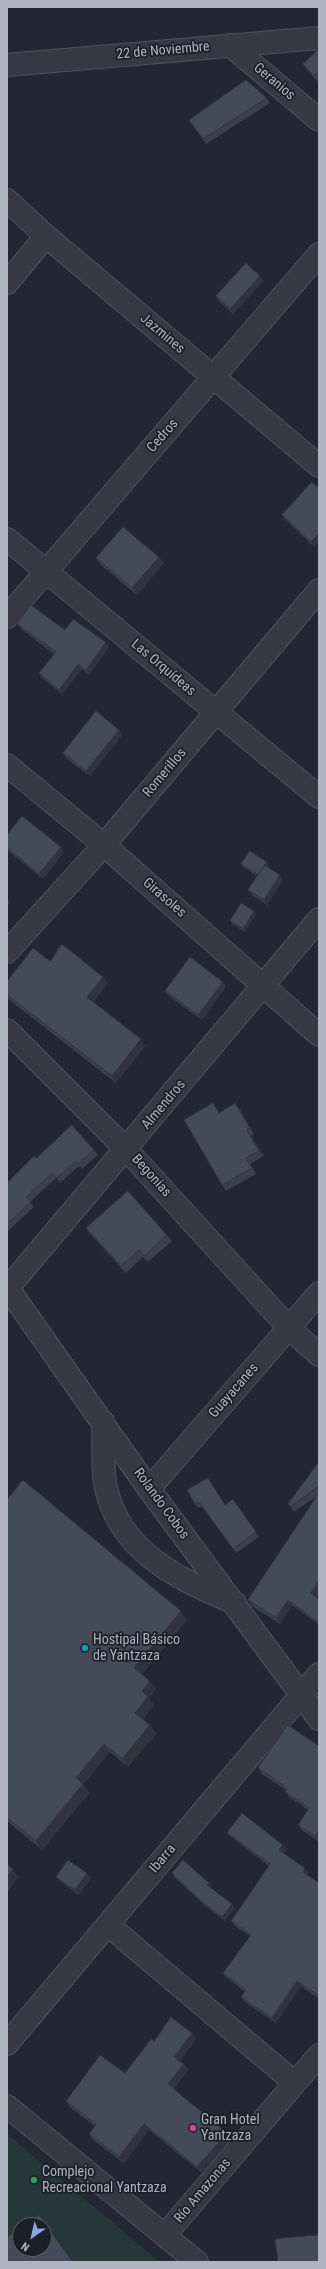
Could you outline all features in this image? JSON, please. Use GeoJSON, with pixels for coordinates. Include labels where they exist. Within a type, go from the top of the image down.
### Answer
{"type":"FeatureCollection","features":[{"type":"Feature","properties":{"kind":"street","name":"22 de Noviembre"},"geometry":{"type":"LineString","coordinates":[[7,66],[319,38]]}},
{"type":"Feature","properties":{"kind":"street","name":"Geranios"},"geometry":{"type":"LineString","coordinates":[[230,45],[319,120]]}},
{"type":"Feature","properties":{"kind":"street","name":"Jazmines"},"geometry":{"type":"LineString","coordinates":[[7,200],[46,236],[319,466]]}},
{"type":"Feature","properties":{"kind":"street"},"geometry":{"type":"LineString","coordinates":[[7,283],[46,236]]}},
{"type":"Feature","properties":{"kind":"street","name":"Cedros"},"geometry":{"type":"LineString","coordinates":[[7,617],[319,254]]}},
{"type":"Feature","properties":{"kind":"street","name":"Las Orquídeas"},"geometry":{"type":"LineString","coordinates":[[7,539],[319,797]]}},
{"type":"Feature","properties":{"kind":"street","name":"Romerillos"},"geometry":{"type":"LineString","coordinates":[[7,952],[104,845],[319,590]]}},
{"type":"Feature","properties":{"kind":"street","name":"Girasoles"},"geometry":{"type":"LineString","coordinates":[[7,765],[104,845],[319,1035]]}},
{"type":"Feature","properties":{"kind":"street","name":"Almendros"},"geometry":{"type":"LineString","coordinates":[[7,1288],[264,986],[319,919]]}},
{"type":"Feature","properties":{"kind":"street","name":"Begonias"},"geometry":{"type":"LineString","coordinates":[[7,1030],[126,1149],[289,1328],[319,1355]]}},
{"type":"Feature","properties":{"kind":"street","name":"Rolando Cobos"},"geometry":{"type":"LineString","coordinates":[[7,1288],[149,1489],[235,1603],[319,1719]]}},
{"type":"Feature","properties":{"kind":"street","name":"Guayacanes"},"geometry":{"type":"LineString","coordinates":[[149,1489],[319,1293]]}},
{"type":"Feature","properties":{"kind":"street"},"geometry":{"type":"LineString","coordinates":[[103,1422],[105,1483],[119,1524],[157,1564],[197,1587],[235,1603]]}},
{"type":"Feature","properties":{"kind":"street","name":"Ibarra"},"geometry":{"type":"LineString","coordinates":[[7,2044],[319,1674]]}},
{"type":"Feature","properties":{"kind":"street"},"geometry":{"type":"LineString","coordinates":[[108,1925],[295,2083]]}},
{"type":"Feature","properties":{"kind":"street","name":"Río Amazonas"},"geometry":{"type":"LineString","coordinates":[[165,2235],[319,2055]]}},
{"type":"Feature","properties":{"kind":"street"},"geometry":{"type":"LineString","coordinates":[[7,2106],[197,2262]]}},
{"type":"Feature","properties":{"kind":"shaded area","name":"Complejo Recreacional Yantzaza"},"geometry":{"type":"Polygon","coordinates":[[[7,2134],[160,2262],[7,2262],[7,2134]]]}},
{"type":"Feature","properties":{"kind":"building"},"geometry":{"type":"Polygon","coordinates":[[[319,49],[319,71],[314,76],[303,64],[319,49]]]}},
{"type":"Feature","properties":{"kind":"building"},"geometry":{"type":"Polygon","coordinates":[[[246,80],[267,98],[203,139],[189,120],[246,80]]]}},
{"type":"Feature","properties":{"kind":"building"},"geometry":{"type":"Polygon","coordinates":[[[246,263],[260,276],[230,309],[216,296],[246,263]]]}},
{"type":"Feature","properties":{"kind":"building"},"geometry":{"type":"Polygon","coordinates":[[[312,482],[319,488],[319,533],[311,542],[282,515],[312,482]]]}},
{"type":"Feature","properties":{"kind":"building"},"geometry":{"type":"Polygon","coordinates":[[[123,527],[159,557],[132,588],[96,558],[123,527]]]}},
{"type":"Feature","properties":{"kind":"building"},"geometry":{"type":"Polygon","coordinates":[[[31,605],[65,630],[73,619],[106,642],[86,670],[78,664],[59,690],[39,673],[56,652],[17,624],[31,605]]]}},
{"type":"Feature","properties":{"kind":"building"},"geometry":{"type":"Polygon","coordinates":[[[96,711],[119,730],[86,771],[63,753],[96,711]]]}},
{"type":"Feature","properties":{"kind":"building"},"geometry":{"type":"Polygon","coordinates":[[[22,816],[61,847],[39,874],[7,848],[7,835],[22,816]]]}},
{"type":"Feature","properties":{"kind":"building"},"geometry":{"type":"Polygon","coordinates":[[[250,851],[267,862],[258,875],[241,864],[250,851]]]}},
{"type":"Feature","properties":{"kind":"building"},"geometry":{"type":"Polygon","coordinates":[[[265,865],[280,875],[264,900],[248,890],[265,865]]]}},
{"type":"Feature","properties":{"kind":"building"},"geometry":{"type":"Polygon","coordinates":[[[241,903],[254,911],[243,929],[230,921],[241,903]]]}},
{"type":"Feature","properties":{"kind":"building"},"geometry":{"type":"Polygon","coordinates":[[[62,944],[103,977],[87,997],[141,1039],[112,1076],[7,995],[7,981],[33,948],[50,961],[62,944]]]}},
{"type":"Feature","properties":{"kind":"building"},"geometry":{"type":"Polygon","coordinates":[[[190,957],[223,982],[198,1015],[165,991],[190,957]]]}},
{"type":"Feature","properties":{"kind":"building"},"geometry":{"type":"Polygon","coordinates":[[[213,1103],[219,1113],[235,1103],[250,1128],[247,1130],[259,1151],[246,1158],[252,1168],[222,1185],[184,1120],[213,1103]]]}},
{"type":"Feature","properties":{"kind":"building"},"geometry":{"type":"Polygon","coordinates":[[[72,1125],[94,1150],[78,1164],[76,1161],[57,1178],[52,1173],[26,1197],[31,1202],[7,1224],[7,1183],[34,1156],[36,1158],[72,1125]]]}},
{"type":"Feature","properties":{"kind":"building"},"geometry":{"type":"Polygon","coordinates":[[[128,1191],[167,1235],[144,1256],[139,1250],[121,1266],[86,1228],[128,1191]]]}},
{"type":"Feature","properties":{"kind":"building"},"geometry":{"type":"Polygon","coordinates":[[[319,1462],[319,1486],[290,1507],[288,1504],[319,1462]]]}},
{"type":"Feature","properties":{"kind":"building"},"geometry":{"type":"Polygon","coordinates":[[[208,1478],[225,1505],[233,1499],[256,1532],[233,1549],[199,1502],[195,1504],[187,1490],[208,1478]]]}},
{"type":"Feature","properties":{"kind":"building","name":"Hostipal Básico de Yantzaza"},"geometry":{"type":"Polygon","coordinates":[[[23,1480],[181,1611],[134,1668],[150,1681],[142,1691],[148,1697],[135,1713],[150,1725],[122,1759],[104,1744],[76,1778],[83,1784],[36,1841],[7,1818],[7,1500],[23,1480]]]}},
{"type":"Feature","properties":{"kind":"building"},"geometry":{"type":"Polygon","coordinates":[[[319,1493],[319,1580],[311,1593],[319,1600],[319,1623],[288,1600],[276,1618],[248,1600],[319,1493]]]}},
{"type":"Feature","properties":{"kind":"building"},"geometry":{"type":"Polygon","coordinates":[[[288,1725],[319,1746],[319,1831],[315,1836],[298,1825],[309,1808],[285,1792],[287,1788],[258,1768],[288,1725]]]}},
{"type":"Feature","properties":{"kind":"building"},"geometry":{"type":"Polygon","coordinates":[[[242,1813],[283,1845],[279,1850],[305,1868],[303,1872],[319,1883],[319,1996],[297,1981],[272,2018],[241,1997],[246,1990],[223,1973],[251,1935],[231,1921],[270,1864],[227,1833],[242,1813]]]}},
{"type":"Feature","properties":{"kind":"building"},"geometry":{"type":"Polygon","coordinates":[[[68,1860],[87,1873],[75,1890],[56,1877],[68,1860]]]}},
{"type":"Feature","properties":{"kind":"building"},"geometry":{"type":"Polygon","coordinates":[[[183,1860],[209,1883],[207,1885],[232,1904],[222,1917],[201,1901],[172,1873],[183,1860]]]}},
{"type":"Feature","properties":{"kind":"building"},"geometry":{"type":"Polygon","coordinates":[[[7,1864],[13,1869],[7,1876],[7,1864]]]}},
{"type":"Feature","properties":{"kind":"building"},"geometry":{"type":"Polygon","coordinates":[[[171,2017],[192,2033],[174,2057],[184,2064],[168,2084],[227,2133],[197,2167],[144,2124],[119,2157],[89,2134],[96,2124],[66,2101],[100,2055],[125,2073],[151,2039],[154,2041],[171,2017]]]}},
{"type":"Feature","properties":{"kind":"building"},"geometry":{"type":"Polygon","coordinates":[[[52,2233],[73,2262],[7,2262],[7,2237],[12,2234],[12,2257],[52,2257],[52,2233]]]}},
{"type":"Feature","properties":{"kind":"building"},"geometry":{"type":"Polygon","coordinates":[[[319,2235],[319,2262],[278,2262],[275,2239],[319,2235]]]}},
{"type":"Feature","properties":{"kind":"place","name":"Hostipal Básico de Yantzaza"},"geometry":{"type":"Point","coordinates":[85,1648]}},
{"type":"Feature","properties":{"kind":"place","name":"Gran Hotel Yantzaza"},"geometry":{"type":"Point","coordinates":[193,2128]}},
{"type":"Feature","properties":{"kind":"place","name":"Complejo Recreacional Yantzaza"},"geometry":{"type":"Point","coordinates":[34,2180]}}]}
